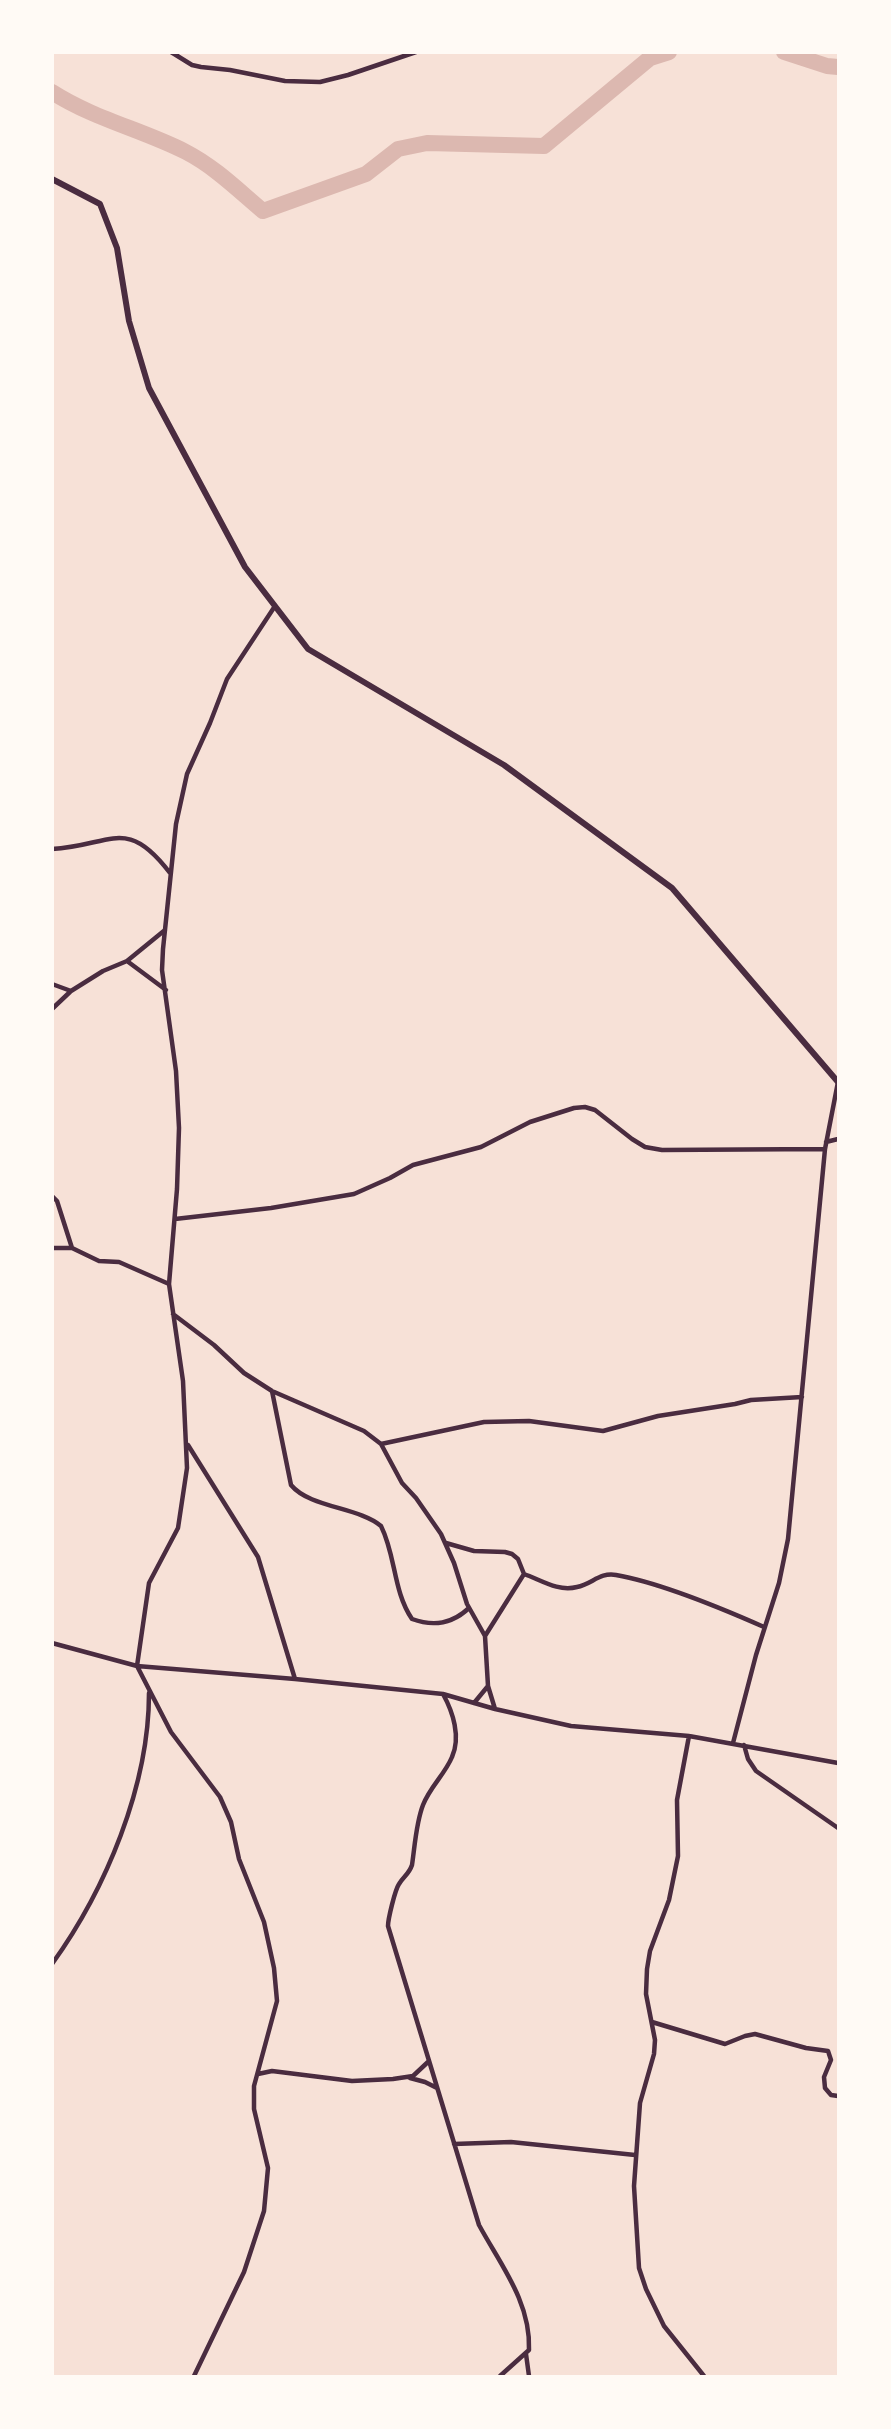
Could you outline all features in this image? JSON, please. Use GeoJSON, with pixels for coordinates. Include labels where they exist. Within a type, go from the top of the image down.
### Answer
{"type":"FeatureCollection","features":[{"type":"Feature","properties":{"kind":"street"},"geometry":{"type":"LineString","coordinates":[[171,52],[201,68],[230,70],[285,81],[320,82],[416,52]]}},
{"type":"Feature","properties":{"kind":"street"},"geometry":{"type":"LineString","coordinates":[[52,179],[100,204],[117,249],[129,321],[149,388],[245,567],[308,649],[504,765],[672,888],[838,1082],[825,1149],[788,1539],[779,1583],[764,1627],[733,1743]]}},
{"type":"Feature","properties":{"kind":"street"},"geometry":{"type":"LineString","coordinates":[[194,2376],[244,2272],[264,2211],[268,2168],[254,2109],[254,2086],[277,2001],[274,1968],[264,1922],[239,1859],[231,1822],[220,1797],[171,1732],[137,1666],[149,1583],[178,1528],[187,1468],[183,1381],[169,1284],[179,1128],[176,1071],[162,970],[176,824],[187,774],[227,680],[275,606]]}},
{"type":"Feature","properties":{"kind":"street"},"geometry":{"type":"LineString","coordinates":[[52,849],[72,848],[115,837],[131,840],[150,849],[170,873]]}},
{"type":"Feature","properties":{"kind":"street"},"geometry":{"type":"LineString","coordinates":[[52,1009],[71,991],[103,971],[127,961],[165,930]]}},
{"type":"Feature","properties":{"kind":"street"},"geometry":{"type":"LineString","coordinates":[[127,961],[166,990]]}},
{"type":"Feature","properties":{"kind":"street"},"geometry":{"type":"LineString","coordinates":[[52,984],[71,991]]}},
{"type":"Feature","properties":{"kind":"street"},"geometry":{"type":"LineString","coordinates":[[175,1218],[272,1208],[354,1194],[413,1165],[481,1147],[530,1122],[574,1108],[585,1107],[595,1110],[632,1139],[645,1147],[654,1149],[733,1151],[825,1149]]}},
{"type":"Feature","properties":{"kind":"street"},"geometry":{"type":"LineString","coordinates":[[826,1142],[838,1139]]}},
{"type":"Feature","properties":{"kind":"street"},"geometry":{"type":"LineString","coordinates":[[52,1196],[57,1201],[72,1248]]}},
{"type":"Feature","properties":{"kind":"street"},"geometry":{"type":"LineString","coordinates":[[52,1248],[72,1248],[91,1259],[119,1262],[169,1284]]}},
{"type":"Feature","properties":{"kind":"street"},"geometry":{"type":"LineString","coordinates":[[173,1314],[214,1345],[244,1373],[272,1391],[364,1431],[381,1444],[402,1483],[416,1498],[446,1543],[469,1608],[485,1636],[488,1686],[495,1709]]}},
{"type":"Feature","properties":{"kind":"street"},"geometry":{"type":"LineString","coordinates":[[272,1391],[291,1485],[297,1493],[328,1503],[381,1527],[391,1555],[395,1580],[412,1619],[434,1624],[448,1622],[469,1608]]}},
{"type":"Feature","properties":{"kind":"street"},"geometry":{"type":"LineString","coordinates":[[381,1444],[421,1434],[494,1421],[556,1423],[603,1431],[658,1416],[751,1400],[802,1397]]}},
{"type":"Feature","properties":{"kind":"street"},"geometry":{"type":"LineString","coordinates":[[186,1442],[258,1557],[295,1679]]}},
{"type":"Feature","properties":{"kind":"street"},"geometry":{"type":"LineString","coordinates":[[446,1543],[474,1551],[512,1554],[518,1559],[524,1574],[550,1585],[576,1588],[601,1575],[616,1575],[680,1593],[764,1627]]}},
{"type":"Feature","properties":{"kind":"street"},"geometry":{"type":"LineString","coordinates":[[485,1636],[524,1574]]}},
{"type":"Feature","properties":{"kind":"street"},"geometry":{"type":"LineString","coordinates":[[52,1643],[137,1666],[443,1694],[495,1709],[571,1726],[689,1736],[838,1763]]}},
{"type":"Feature","properties":{"kind":"street"},"geometry":{"type":"LineString","coordinates":[[474,1703],[488,1686]]}},
{"type":"Feature","properties":{"kind":"street"},"geometry":{"type":"LineString","coordinates":[[52,1964],[73,1933],[106,1870],[118,1841],[147,1744],[149,1691]]}},
{"type":"Feature","properties":{"kind":"street"},"geometry":{"type":"LineString","coordinates":[[443,1694],[451,1707],[455,1730],[454,1750],[452,1758],[434,1783],[422,1808],[412,1865],[409,1874],[395,1892],[388,1926],[479,2225],[505,2266],[522,2306],[530,2342],[529,2350],[500,2376]]}},
{"type":"Feature","properties":{"kind":"street"},"geometry":{"type":"LineString","coordinates":[[689,1736],[680,1771],[677,1800],[678,1856],[669,1900],[650,1951],[647,1969],[646,1994],[655,2040],[654,2054],[640,2103],[635,2155],[635,2208],[639,2268],[655,2311],[664,2326],[704,2376]]}},
{"type":"Feature","properties":{"kind":"street"},"geometry":{"type":"LineString","coordinates":[[744,1745],[748,1759],[756,1771],[838,1828]]}},
{"type":"Feature","properties":{"kind":"street"},"geometry":{"type":"LineString","coordinates":[[652,2022],[725,2044],[755,2034],[806,2048],[828,2051],[831,2060],[824,2077],[825,2088],[831,2095],[838,2096]]}},
{"type":"Feature","properties":{"kind":"street"},"geometry":{"type":"LineString","coordinates":[[262,2061],[272,2071]]}},
{"type":"Feature","properties":{"kind":"street"},"geometry":{"type":"LineString","coordinates":[[258,2074],[272,2071],[352,2081],[407,2077],[418,2073],[429,2061]]}},
{"type":"Feature","properties":{"kind":"street"},"geometry":{"type":"LineString","coordinates":[[407,2077],[437,2088]]}},
{"type":"Feature","properties":{"kind":"street"},"geometry":{"type":"LineString","coordinates":[[454,2144],[511,2142],[635,2155]]}},
{"type":"Feature","properties":{"kind":"street"},"geometry":{"type":"LineString","coordinates":[[526,2354],[529,2376]]}},
{"type":"Feature","properties":{"kind":"waterway"},"geometry":{"type":"LineString","coordinates":[[52,92],[85,110],[170,144],[197,158],[263,211],[366,174],[398,149],[427,143],[544,146],[650,58],[669,52]]}},
{"type":"Feature","properties":{"kind":"waterway"},"geometry":{"type":"LineString","coordinates":[[784,52],[827,66],[838,67]]}}]}
